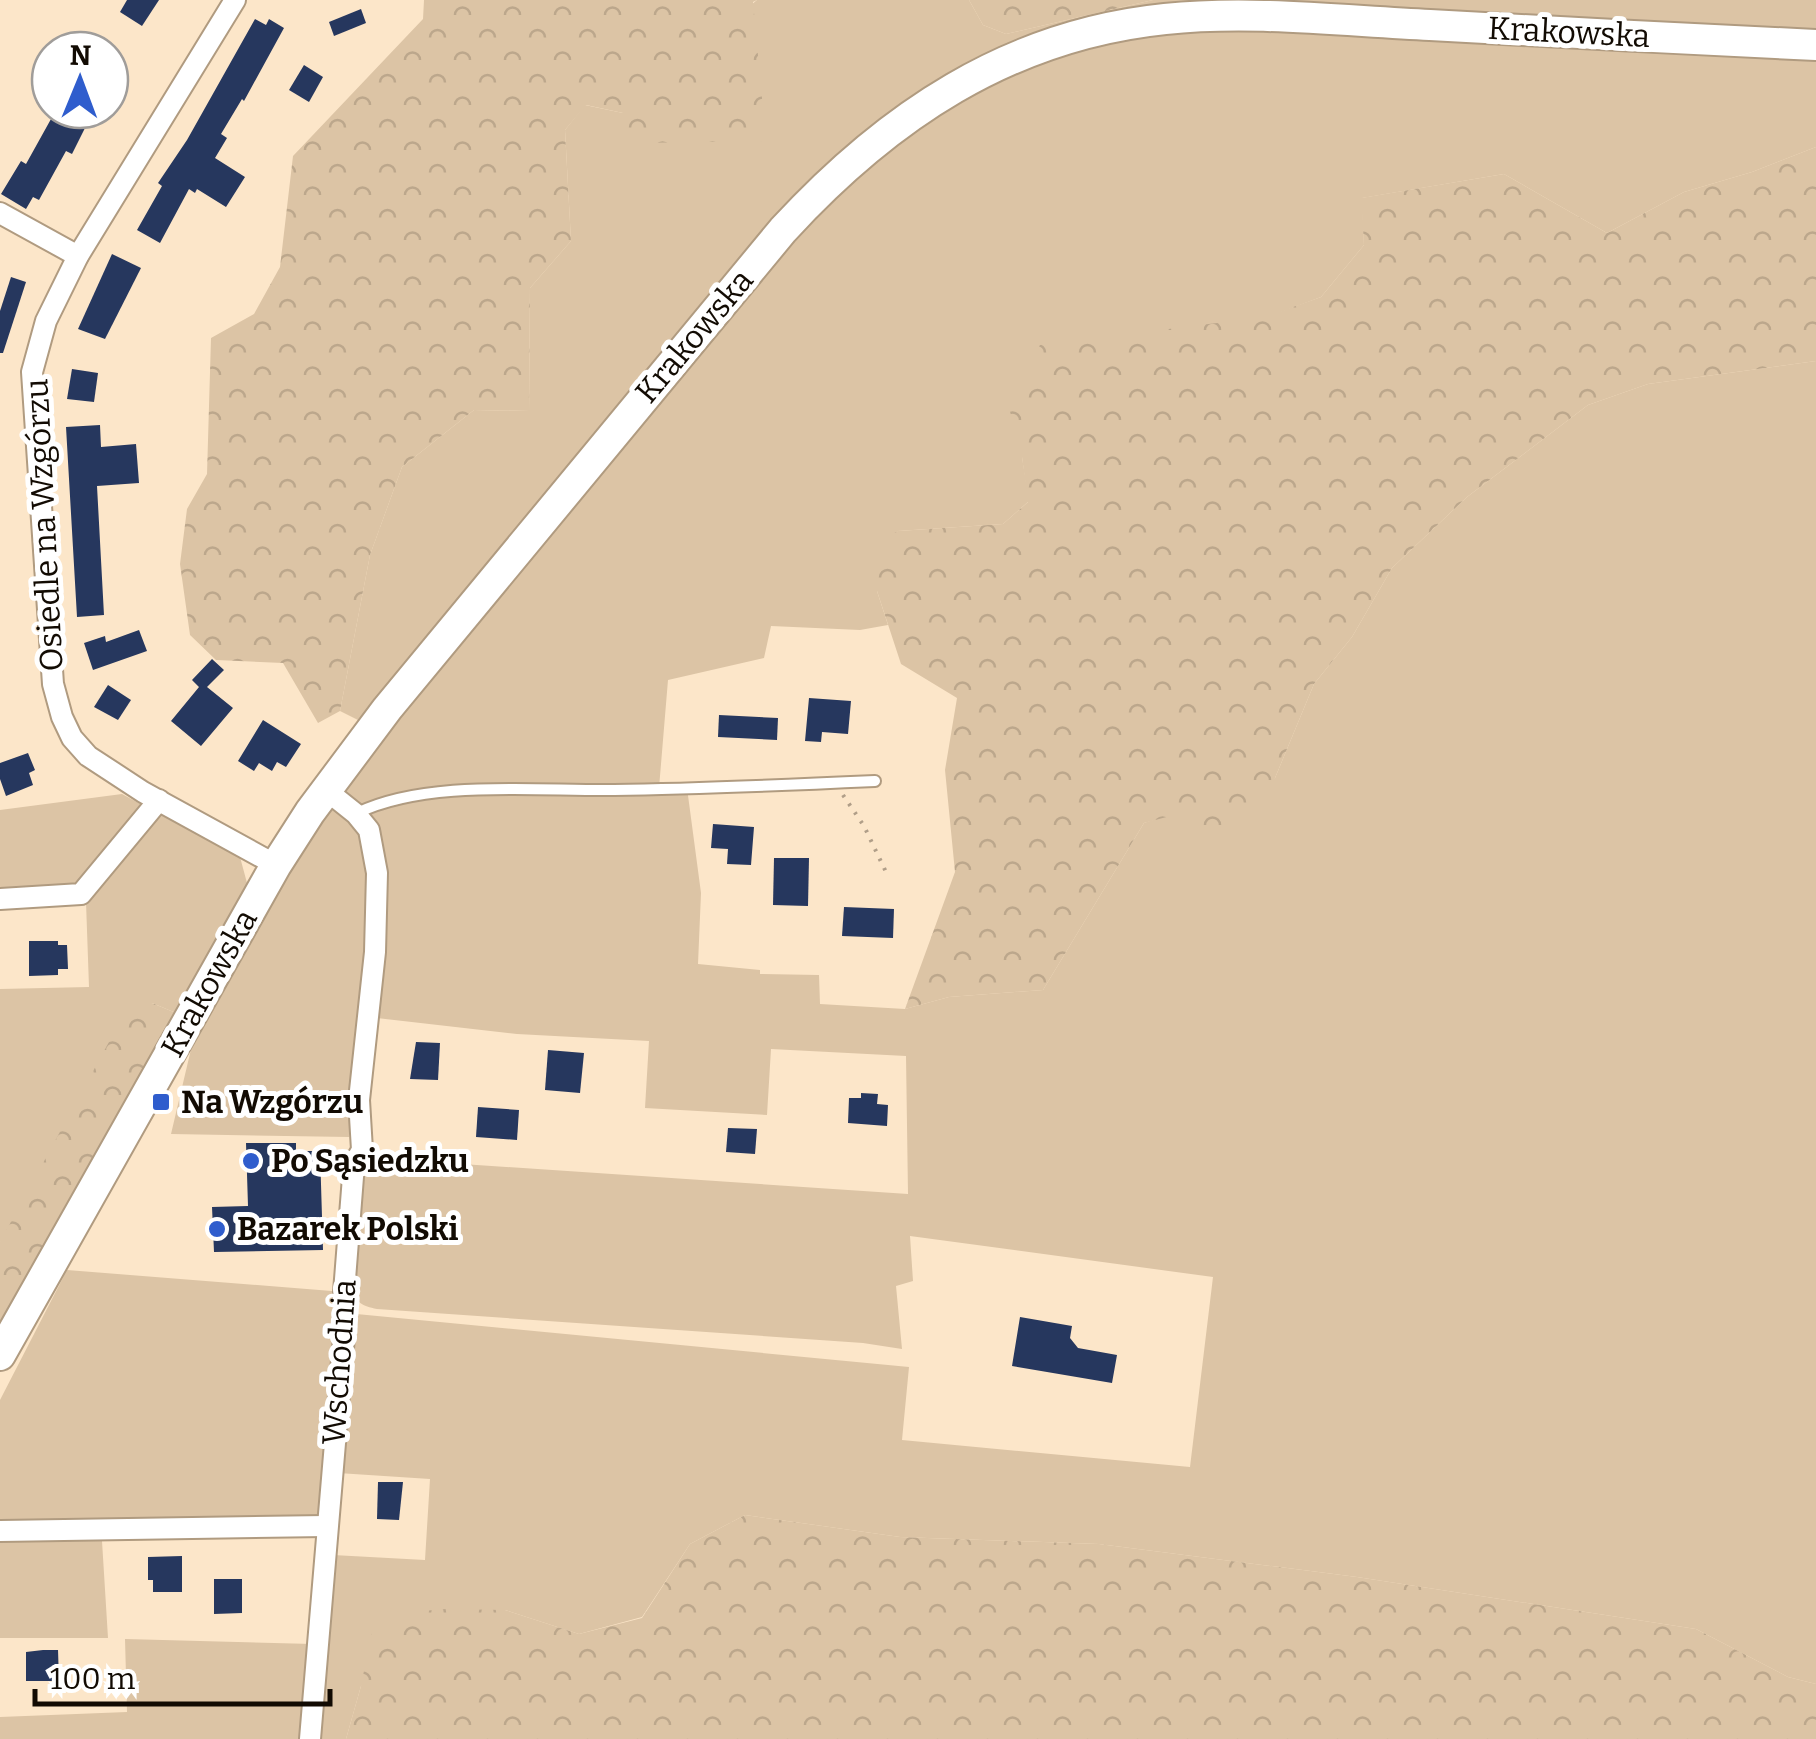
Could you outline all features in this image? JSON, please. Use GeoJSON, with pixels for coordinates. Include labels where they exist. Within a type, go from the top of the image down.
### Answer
{"type":"FeatureCollection","features":[{"type":"Feature","properties":{"kind":"main road","name":"Krakowska"},"geometry":{"type":"LineString","coordinates":[[0,1355],[276,864],[326,790],[618,428],[795,218],[884,132],[967,80],[1046,46],[1164,19],[1206,16],[1816,45]]}},
{"type":"Feature","properties":{"kind":"street","name":"Osiedle na Wzgórzu"},"geometry":{"type":"LineString","coordinates":[[235,0],[78,256],[46,321],[32,372],[53,684],[72,738],[88,756],[159,800],[276,864]]}},
{"type":"Feature","properties":{"kind":"street"},"geometry":{"type":"LineString","coordinates":[[0,213],[78,256]]}},
{"type":"Feature","properties":{"kind":"street","name":"Wschodnia"},"geometry":{"type":"LineString","coordinates":[[310,1739],[346,1313],[344,1292],[354,1164],[362,1150],[359,1100],[375,952],[374,849],[368,830],[356,814],[326,790]]}},
{"type":"Feature","properties":{"kind":"street"},"geometry":{"type":"LineString","coordinates":[[0,898],[81,894],[159,800]]}},
{"type":"Feature","properties":{"kind":"street"},"geometry":{"type":"LineString","coordinates":[[0,1531],[326,1526]]}},
{"type":"Feature","properties":{"kind":"lane"},"geometry":{"type":"LineString","coordinates":[[356,814],[380,802],[422,792],[875,782]]}},
{"type":"Feature","properties":{"kind":"path"},"geometry":{"type":"LineString","coordinates":[[834,783],[864,826],[886,872]]}},
{"type":"Feature","properties":{"kind":"green space"},"geometry":{"type":"Polygon","coordinates":[[[424,0],[757,0],[753,2],[766,141],[634,143],[623,113],[586,105],[565,130],[571,241],[530,288],[529,411],[474,410],[402,467],[370,555],[340,711],[318,723],[283,663],[216,660],[190,635],[180,564],[187,509],[207,474],[211,338],[254,314],[280,267],[293,156],[423,19],[424,0]]]}},
{"type":"Feature","properties":{"kind":"green space"},"geometry":{"type":"Polygon","coordinates":[[[757,0],[969,0],[983,25],[1006,34],[1153,0],[1816,0],[1816,147],[1752,172],[1684,192],[1607,233],[1504,174],[1362,198],[1364,245],[1321,297],[1265,318],[1022,457],[1029,501],[1003,524],[898,531],[877,591],[888,625],[860,630],[771,626],[764,658],[668,680],[659,788],[687,788],[701,893],[698,964],[760,970],[760,974],[819,975],[820,1004],[905,1009],[949,997],[1043,990],[1144,823],[1275,778],[1314,684],[1352,637],[1392,568],[1467,497],[1588,405],[1648,384],[1816,361],[1816,1684],[1788,1677],[1696,1629],[1357,1577],[1099,1544],[900,1537],[745,1515],[690,1544],[642,1617],[579,1634],[505,1610],[361,1686],[346,1739],[315,1739],[333,1555],[425,1560],[430,1479],[338,1473],[321,1536],[102,1541],[108,1638],[0,1638],[0,1400],[67,1270],[344,1292],[346,1313],[909,1367],[902,1440],[1190,1467],[1213,1277],[910,1236],[913,1281],[896,1286],[902,1349],[863,1343],[377,1309],[355,1297],[352,1287],[363,1170],[373,1158],[908,1194],[906,1056],[771,1049],[767,1115],[645,1108],[649,1041],[517,1034],[368,1017],[364,1018],[349,1137],[171,1134],[192,1045],[326,790],[374,728],[340,711],[370,555],[402,467],[474,410],[529,411],[530,288],[571,241],[565,130],[585,105],[623,113],[757,0]]]}},
{"type":"Feature","properties":{"kind":"green space"},"geometry":{"type":"Polygon","coordinates":[[[969,0],[1153,0],[1006,34],[983,25],[969,0]]]}},
{"type":"Feature","properties":{"kind":"green space"},"geometry":{"type":"Polygon","coordinates":[[[1816,147],[1816,361],[1648,384],[1588,405],[1467,497],[1392,568],[1352,637],[1314,684],[1275,778],[1227,839],[1174,815],[1144,823],[1043,990],[949,997],[905,1009],[955,872],[945,770],[957,698],[901,664],[877,591],[876,543],[898,531],[1003,524],[1028,502],[1022,457],[1007,400],[1040,345],[1265,317],[1321,297],[1364,245],[1361,198],[1504,174],[1607,233],[1684,192],[1752,172],[1816,147]]]}},
{"type":"Feature","properties":{"kind":"green space"},"geometry":{"type":"Polygon","coordinates":[[[122,794],[146,807],[82,885],[0,893],[0,810],[122,794]]]}},
{"type":"Feature","properties":{"kind":"green space"},"geometry":{"type":"Polygon","coordinates":[[[162,815],[240,857],[247,883],[176,1013],[152,1003],[0,1243],[0,989],[89,987],[86,902],[142,831],[162,815]]]}},
{"type":"Feature","properties":{"kind":"green space"},"geometry":{"type":"Polygon","coordinates":[[[152,1003],[176,1013],[0,1330],[0,1242],[128,1007],[152,1003]]]}},
{"type":"Feature","properties":{"kind":"green space"},"geometry":{"type":"Polygon","coordinates":[[[745,1515],[900,1537],[1099,1544],[1357,1577],[1696,1629],[1788,1677],[1816,1684],[1816,1739],[346,1739],[375,1615],[446,1609],[505,1610],[579,1634],[642,1618],[690,1544],[745,1515]]]}},
{"type":"Feature","properties":{"kind":"green space"},"geometry":{"type":"Polygon","coordinates":[[[125,1639],[313,1644],[304,1739],[0,1739],[0,1717],[127,1712],[125,1639]]]}},
{"type":"Feature","properties":{"kind":"building"},"geometry":{"type":"Polygon","coordinates":[[[127,0],[159,0],[142,26],[120,12],[127,0]]]}},
{"type":"Feature","properties":{"kind":"building"},"geometry":{"type":"Polygon","coordinates":[[[361,9],[366,23],[334,36],[329,22],[361,9]]]}},
{"type":"Feature","properties":{"kind":"building"},"geometry":{"type":"Polygon","coordinates":[[[255,19],[266,25],[269,19],[284,28],[221,134],[227,138],[215,158],[245,177],[226,207],[197,189],[195,193],[189,189],[160,243],[137,230],[162,186],[158,183],[187,140],[255,19]]]}},
{"type":"Feature","properties":{"kind":"building"},"geometry":{"type":"Polygon","coordinates":[[[304,65],[323,77],[309,102],[289,90],[304,65]]]}},
{"type":"Feature","properties":{"kind":"building"},"geometry":{"type":"Polygon","coordinates":[[[45,130],[84,130],[72,154],[66,151],[39,200],[33,197],[26,209],[1,194],[21,161],[26,164],[45,130]]]}},
{"type":"Feature","properties":{"kind":"building"},"geometry":{"type":"Polygon","coordinates":[[[112,254],[141,268],[105,339],[78,329],[112,254]]]}},
{"type":"Feature","properties":{"kind":"building"},"geometry":{"type":"Polygon","coordinates":[[[11,277],[26,282],[0,353],[0,311],[11,277]]]}},
{"type":"Feature","properties":{"kind":"building"},"geometry":{"type":"Polygon","coordinates":[[[72,369],[98,373],[94,402],[67,399],[72,369]]]}},
{"type":"Feature","properties":{"kind":"building"},"geometry":{"type":"Polygon","coordinates":[[[100,425],[101,447],[136,444],[139,483],[97,486],[104,615],[77,617],[66,427],[100,425]]]}},
{"type":"Feature","properties":{"kind":"building"},"geometry":{"type":"Polygon","coordinates":[[[139,630],[147,651],[93,670],[84,643],[105,636],[106,642],[139,630]]]}},
{"type":"Feature","properties":{"kind":"building"},"geometry":{"type":"Polygon","coordinates":[[[212,659],[224,670],[207,687],[233,708],[201,746],[171,721],[199,687],[192,680],[212,659]]]}},
{"type":"Feature","properties":{"kind":"building"},"geometry":{"type":"Polygon","coordinates":[[[108,685],[131,700],[118,720],[94,707],[108,685]]]}},
{"type":"Feature","properties":{"kind":"building"},"geometry":{"type":"Polygon","coordinates":[[[809,698],[851,701],[848,734],[822,732],[821,742],[805,741],[809,698]]]}},
{"type":"Feature","properties":{"kind":"building"},"geometry":{"type":"Polygon","coordinates":[[[719,715],[778,718],[777,740],[718,737],[719,715]]]}},
{"type":"Feature","properties":{"kind":"building"},"geometry":{"type":"Polygon","coordinates":[[[263,720],[301,744],[286,767],[277,762],[272,771],[259,763],[254,771],[238,761],[263,720]]]}},
{"type":"Feature","properties":{"kind":"building"},"geometry":{"type":"Polygon","coordinates":[[[28,753],[35,770],[29,773],[33,785],[6,796],[0,763],[28,753]]]}},
{"type":"Feature","properties":{"kind":"building"},"geometry":{"type":"Polygon","coordinates":[[[713,824],[754,827],[751,865],[727,864],[728,849],[711,848],[713,824]]]}},
{"type":"Feature","properties":{"kind":"building"},"geometry":{"type":"Polygon","coordinates":[[[774,858],[809,858],[808,906],[773,905],[774,858]]]}},
{"type":"Feature","properties":{"kind":"building"},"geometry":{"type":"Polygon","coordinates":[[[844,907],[894,909],[893,938],[842,936],[844,907]]]}},
{"type":"Feature","properties":{"kind":"building"},"geometry":{"type":"Polygon","coordinates":[[[29,941],[58,941],[58,945],[67,945],[68,969],[58,969],[58,975],[29,976],[29,941]]]}},
{"type":"Feature","properties":{"kind":"building"},"geometry":{"type":"Polygon","coordinates":[[[416,1042],[440,1043],[438,1080],[410,1079],[416,1042]]]}},
{"type":"Feature","properties":{"kind":"building"},"geometry":{"type":"Polygon","coordinates":[[[548,1050],[584,1053],[580,1093],[545,1090],[548,1050]]]}},
{"type":"Feature","properties":{"kind":"building"},"geometry":{"type":"Polygon","coordinates":[[[861,1093],[878,1094],[877,1104],[888,1105],[887,1126],[848,1123],[849,1098],[861,1098],[861,1093]]]}},
{"type":"Feature","properties":{"kind":"building"},"geometry":{"type":"Polygon","coordinates":[[[478,1107],[519,1110],[517,1140],[476,1137],[478,1107]]]}},
{"type":"Feature","properties":{"kind":"building"},"geometry":{"type":"Polygon","coordinates":[[[728,1128],[757,1129],[755,1154],[726,1152],[728,1128]]]}},
{"type":"Feature","properties":{"kind":"building"},"geometry":{"type":"Polygon","coordinates":[[[246,1143],[296,1143],[296,1151],[320,1151],[323,1250],[214,1252],[212,1207],[248,1206],[246,1143]]]}},
{"type":"Feature","properties":{"kind":"building"},"geometry":{"type":"Polygon","coordinates":[[[1020,1317],[1072,1326],[1070,1338],[1078,1348],[1117,1355],[1112,1383],[1012,1366],[1020,1317]]]}},
{"type":"Feature","properties":{"kind":"building"},"geometry":{"type":"Polygon","coordinates":[[[378,1482],[403,1482],[399,1520],[377,1519],[378,1482]]]}},
{"type":"Feature","properties":{"kind":"building"},"geometry":{"type":"Polygon","coordinates":[[[182,1556],[182,1592],[153,1592],[153,1580],[148,1580],[148,1557],[182,1556]]]}},
{"type":"Feature","properties":{"kind":"building"},"geometry":{"type":"Polygon","coordinates":[[[214,1579],[242,1579],[242,1613],[214,1614],[214,1579]]]}},
{"type":"Feature","properties":{"kind":"building"},"geometry":{"type":"Polygon","coordinates":[[[58,1650],[59,1681],[26,1681],[26,1652],[58,1650]]]}},
{"type":"Feature","properties":{"kind":"place","name":"Na Wzgórzu"},"geometry":{"type":"Point","coordinates":[161,1102]}},
{"type":"Feature","properties":{"kind":"place","name":"Po Sąsiedzku"},"geometry":{"type":"Point","coordinates":[251,1161]}},
{"type":"Feature","properties":{"kind":"place","name":"Bazarek Polski"},"geometry":{"type":"Point","coordinates":[217,1229]}}]}
